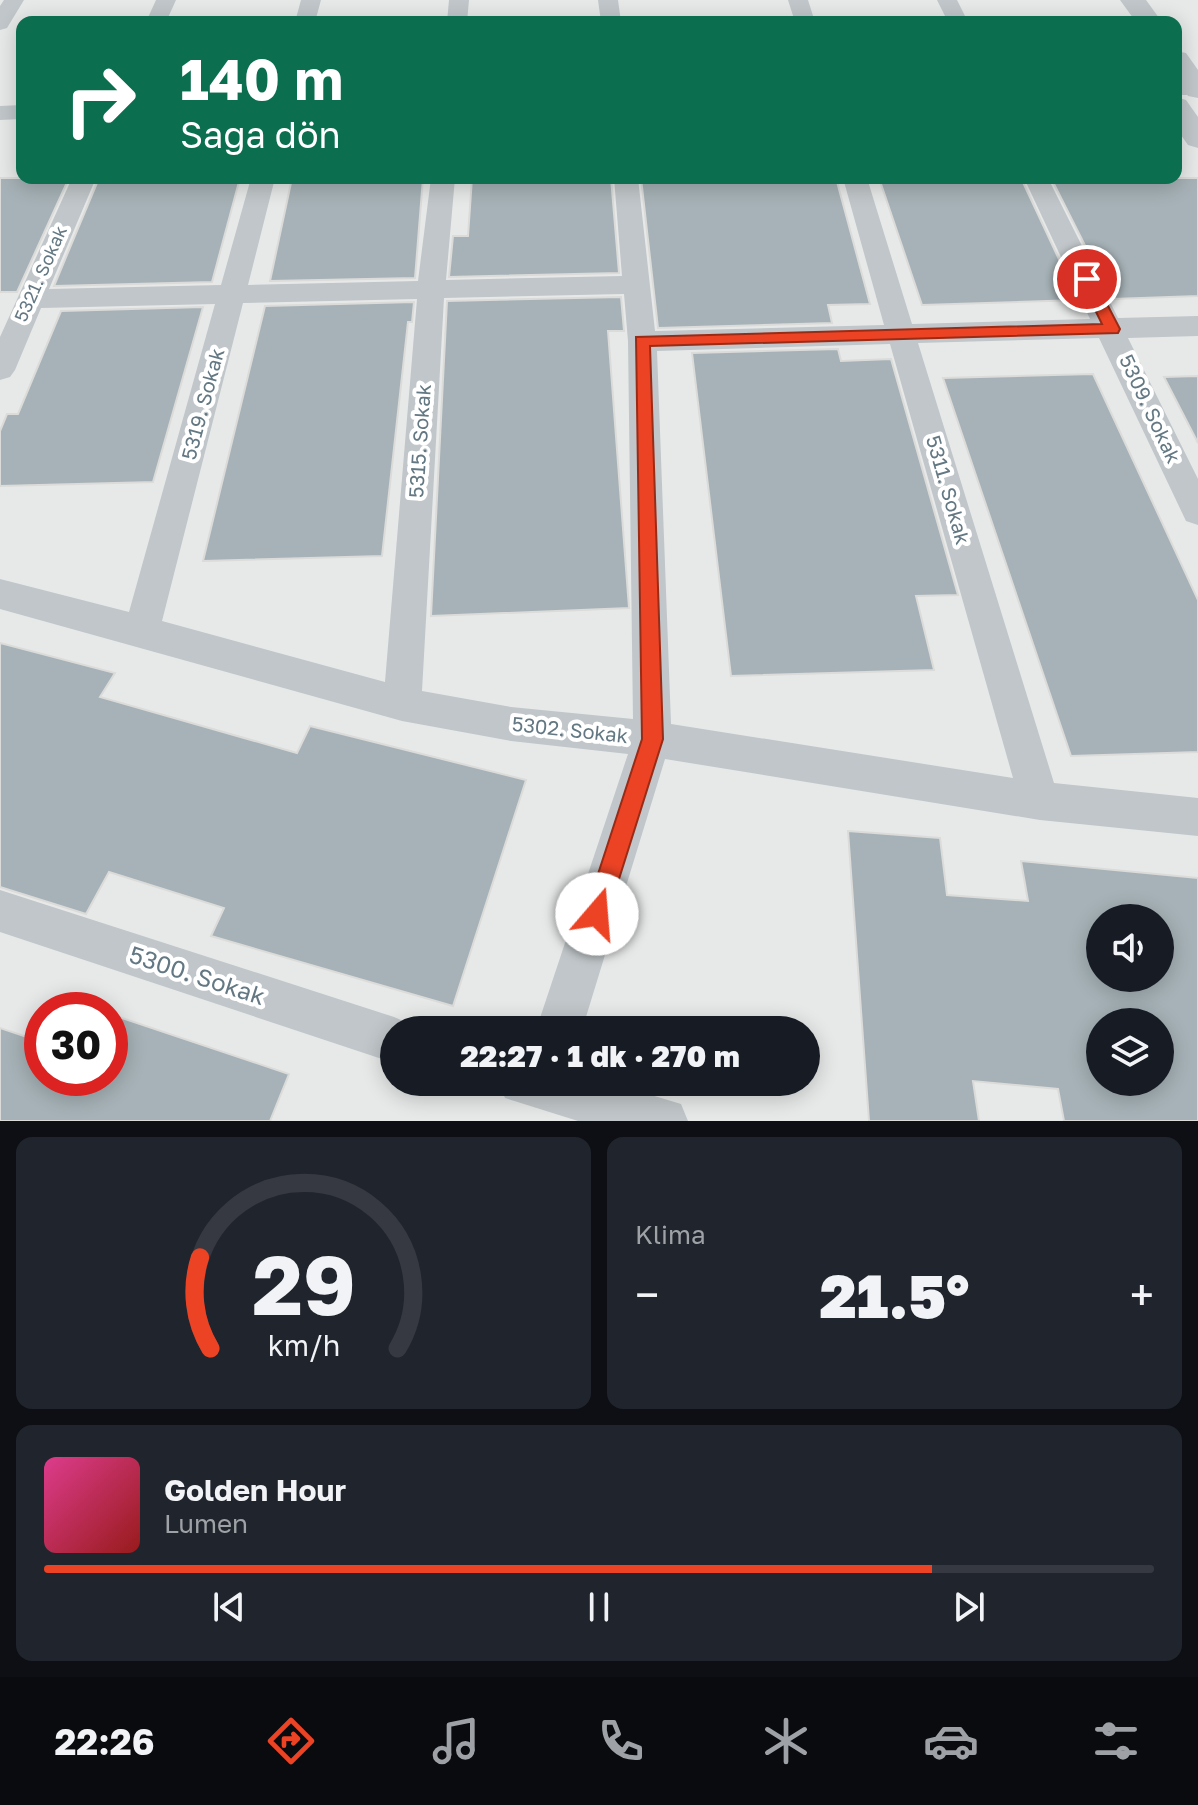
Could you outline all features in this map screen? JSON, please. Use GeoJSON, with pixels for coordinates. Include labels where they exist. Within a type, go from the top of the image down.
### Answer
{"type":"FeatureCollection","features":[{"type":"Feature","properties":{"kind":"street"},"geometry":{"type":"LineString","coordinates":[[0,24],[14,0]]}},
{"type":"Feature","properties":{"kind":"street"},"geometry":{"type":"LineString","coordinates":[[1189,92],[1198,139]]}},
{"type":"Feature","properties":{"kind":"street","name":"5321. Sokak"},"geometry":{"type":"LineString","coordinates":[[0,370],[81,184]]}},
{"type":"Feature","properties":{"kind":"street","name":"5319. Sokak"},"geometry":{"type":"LineString","coordinates":[[142,631],[261,184]]}},
{"type":"Feature","properties":{"kind":"street","name":"5315. Sokak"},"geometry":{"type":"LineString","coordinates":[[402,704],[431,291],[442,184]]}},
{"type":"Feature","properties":{"kind":"street"},"geometry":{"type":"LineString","coordinates":[[563,1016],[652,739],[642,341],[627,184]]}},
{"type":"Feature","properties":{"kind":"street","name":"5311. Sokak"},"geometry":{"type":"LineString","coordinates":[[857,184],[1040,801]]}},
{"type":"Feature","properties":{"kind":"street","name":"5309. Sokak"},"geometry":{"type":"LineString","coordinates":[[1039,184],[1112,329],[1198,512]]}},
{"type":"Feature","properties":{"kind":"street"},"geometry":{"type":"LineString","coordinates":[[29,299],[636,285]]}},
{"type":"Feature","properties":{"kind":"street"},"geometry":{"type":"LineString","coordinates":[[642,341],[1198,326]]}},
{"type":"Feature","properties":{"kind":"street","name":"5302. Sokak"},"geometry":{"type":"LineString","coordinates":[[0,594],[402,704],[511,724],[652,739],[1040,801],[1198,817]]}},
{"type":"Feature","properties":{"kind":"street","name":"5300. Sokak"},"geometry":{"type":"LineString","coordinates":[[0,911],[380,1035]]}},
{"type":"Feature","properties":{"kind":"street"},"geometry":{"type":"LineString","coordinates":[[577,1096],[664,1121]]}},
{"type":"Feature","properties":{"kind":"shaded area"},"geometry":{"type":"Polygon","coordinates":[[[0,0],[1198,0],[1198,1121],[0,1121],[0,0]]]}},
{"type":"Feature","properties":{"kind":"building"},"geometry":{"type":"Polygon","coordinates":[[[0,178],[16,178],[16,184],[66,184],[17,292],[0,292],[0,178]]]}},
{"type":"Feature","properties":{"kind":"building"},"geometry":{"type":"Polygon","coordinates":[[[1182,178],[1198,178],[1198,296],[1112,299],[1054,184],[1182,184],[1182,178]]]}},
{"type":"Feature","properties":{"kind":"building"},"geometry":{"type":"Polygon","coordinates":[[[96,184],[238,184],[212,282],[54,286],[96,184]]]}},
{"type":"Feature","properties":{"kind":"building"},"geometry":{"type":"Polygon","coordinates":[[[291,184],[423,184],[415,278],[270,281],[291,184]]]}},
{"type":"Feature","properties":{"kind":"building"},"geometry":{"type":"Polygon","coordinates":[[[472,184],[612,184],[619,273],[449,277],[453,236],[468,236],[472,184]]]}},
{"type":"Feature","properties":{"kind":"building"},"geometry":{"type":"Polygon","coordinates":[[[642,184],[838,184],[870,304],[828,305],[832,323],[658,328],[642,184]]]}},
{"type":"Feature","properties":{"kind":"building"},"geometry":{"type":"Polygon","coordinates":[[[881,184],[1024,184],[1078,300],[922,305],[881,184]]]}},
{"type":"Feature","properties":{"kind":"building"},"geometry":{"type":"Polygon","coordinates":[[[621,297],[624,331],[608,331],[629,608],[431,616],[447,301],[621,297]]]}},
{"type":"Feature","properties":{"kind":"building"},"geometry":{"type":"Polygon","coordinates":[[[414,302],[412,322],[408,322],[382,556],[203,561],[265,306],[414,302]]]}},
{"type":"Feature","properties":{"kind":"building"},"geometry":{"type":"Polygon","coordinates":[[[203,307],[153,482],[0,486],[0,431],[7,414],[18,414],[61,311],[203,307]]]}},
{"type":"Feature","properties":{"kind":"building"},"geometry":{"type":"Polygon","coordinates":[[[838,349],[841,361],[891,359],[958,595],[916,596],[934,670],[731,676],[692,353],[838,349]]]}},
{"type":"Feature","properties":{"kind":"building"},"geometry":{"type":"Polygon","coordinates":[[[1093,374],[1198,600],[1198,752],[1071,756],[943,378],[1093,374]]]}},
{"type":"Feature","properties":{"kind":"building"},"geometry":{"type":"Polygon","coordinates":[[[1198,376],[1198,443],[1164,377],[1198,376]]]}},
{"type":"Feature","properties":{"kind":"building"},"geometry":{"type":"Polygon","coordinates":[[[0,643],[115,673],[100,697],[297,753],[310,726],[526,780],[453,1006],[211,936],[224,908],[109,872],[86,914],[0,887],[0,643]]]}},
{"type":"Feature","properties":{"kind":"building"},"geometry":{"type":"Polygon","coordinates":[[[848,831],[940,838],[947,895],[1028,901],[1021,861],[1198,878],[1198,1121],[1064,1121],[1058,1089],[973,1081],[979,1121],[869,1121],[848,831]]]}},
{"type":"Feature","properties":{"kind":"building"},"geometry":{"type":"Polygon","coordinates":[[[128,1020],[289,1074],[270,1121],[0,1121],[0,1028],[24,1036],[24,1096],[128,1096],[128,1020]]]}},
{"type":"Feature","properties":{"kind":"route"},"geometry":{"type":"LineString","coordinates":[[597,914],[652,739],[642,341],[1112,329],[1087,279]]}}]}
